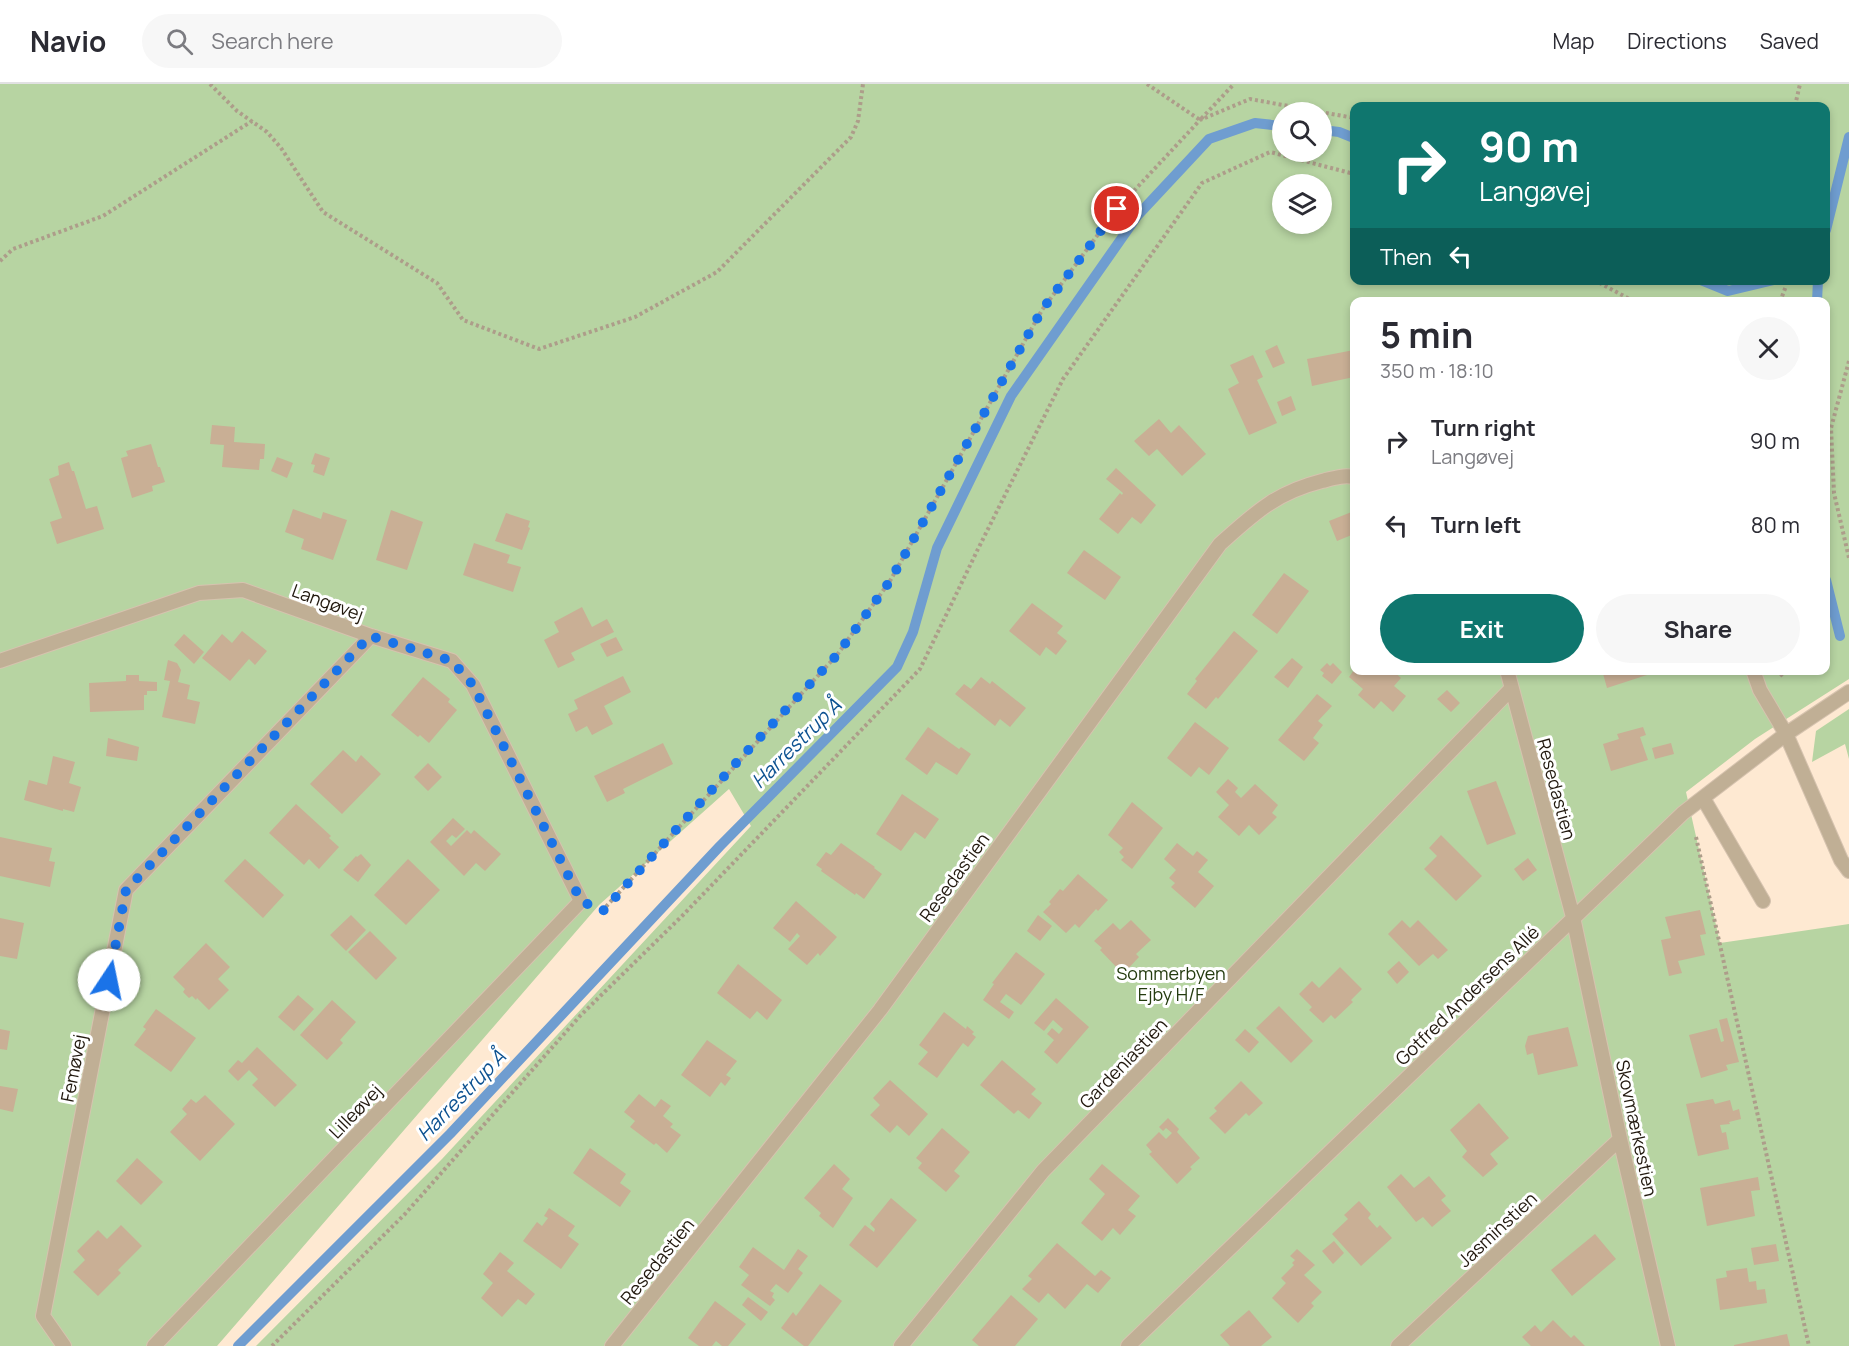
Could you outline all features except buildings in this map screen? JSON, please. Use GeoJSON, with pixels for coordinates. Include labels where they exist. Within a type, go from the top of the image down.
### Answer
{"type":"FeatureCollection","features":[{"type":"Feature","properties":{"kind":"lane","name":"Resedastien"},"geometry":{"type":"LineString","coordinates":[[612,1346],[880,1010],[1220,544],[1260,508],[1297,488],[1350,477]]}},
{"type":"Feature","properties":{"kind":"lane","name":"Langøvej"},"geometry":{"type":"LineString","coordinates":[[0,661],[199,593],[243,590],[370,636],[452,661],[473,685],[581,901]]}},
{"type":"Feature","properties":{"kind":"lane","name":"Femøvej"},"geometry":{"type":"LineString","coordinates":[[64,1346],[44,1316],[126,890],[370,636]]}},
{"type":"Feature","properties":{"kind":"lane","name":"Resedastien"},"geometry":{"type":"LineString","coordinates":[[1508,675],[1573,917]]}},
{"type":"Feature","properties":{"kind":"lane"},"geometry":{"type":"LineString","coordinates":[[1755,675],[1760,690],[1786,734],[1841,860],[1849,870]]}},
{"type":"Feature","properties":{"kind":"lane","name":"Gardeniastien"},"geometry":{"type":"LineString","coordinates":[[901,1346],[1043,1171],[1511,688]]}},
{"type":"Feature","properties":{"kind":"lane","name":"Gotfred Andersens Allé"},"geometry":{"type":"LineString","coordinates":[[1128,1346],[1683,813],[1786,734],[1849,692]]}},
{"type":"Feature","properties":{"kind":"lane"},"geometry":{"type":"LineString","coordinates":[[1703,798],[1763,901]]}},
{"type":"Feature","properties":{"kind":"lane","name":"Lilleøvej"},"geometry":{"type":"LineString","coordinates":[[154,1346],[581,901]]}},
{"type":"Feature","properties":{"kind":"lane","name":"Skovmærkestien"},"geometry":{"type":"LineString","coordinates":[[1573,917],[1620,1139],[1668,1346]]}},
{"type":"Feature","properties":{"kind":"lane","name":"Jasminstien"},"geometry":{"type":"LineString","coordinates":[[1398,1346],[1620,1139]]}},
{"type":"Feature","properties":{"kind":"path"},"geometry":{"type":"LineString","coordinates":[[210,84],[237,111],[267,132],[281,148],[323,212],[437,283],[463,320],[539,349],[635,317],[717,272],[851,136],[858,121],[863,84]]}},
{"type":"Feature","properties":{"kind":"path"},"geometry":{"type":"LineString","coordinates":[[1147,84],[1200,120]]}},
{"type":"Feature","properties":{"kind":"path"},"geometry":{"type":"LineString","coordinates":[[581,901],[603,911],[837,655],[890,581],[1042,310],[1117,209],[1234,84]]}},
{"type":"Feature","properties":{"kind":"path"},"geometry":{"type":"LineString","coordinates":[[1796,102],[1800,84]]}},
{"type":"Feature","properties":{"kind":"path"},"geometry":{"type":"LineString","coordinates":[[1200,120],[1250,99],[1350,117]]}},
{"type":"Feature","properties":{"kind":"path"},"geometry":{"type":"LineString","coordinates":[[0,261],[13,249],[103,216],[252,121]]}},
{"type":"Feature","properties":{"kind":"path"},"geometry":{"type":"LineString","coordinates":[[272,1346],[405,1214],[580,1016],[683,915],[920,669],[1063,379],[1202,183],[1270,152],[1350,173]]}},
{"type":"Feature","properties":{"kind":"path"},"geometry":{"type":"LineString","coordinates":[[1603,285],[1626,297]]}},
{"type":"Feature","properties":{"kind":"path"},"geometry":{"type":"LineString","coordinates":[[1849,361],[1831,428],[1834,493],[1849,558]]}},
{"type":"Feature","properties":{"kind":"path"},"geometry":{"type":"LineString","coordinates":[[1683,813],[1694,826],[1809,1346]]}},
{"type":"Feature","properties":{"kind":"green space","name":"Sommerbyen Ejby H/F"},"geometry":{"type":"Polygon","coordinates":[[[0,84],[1849,84],[1849,679],[1755,739],[1686,792],[1720,943],[1849,924],[1849,1346],[256,1346],[442,1159],[751,826],[729,789],[599,905],[217,1346],[0,1346],[0,84]]]}},
{"type":"Feature","properties":{"kind":"green space"},"geometry":{"type":"Polygon","coordinates":[[[1849,709],[1849,759],[1845,744],[1812,762],[1816,731],[1849,709]]]}},
{"type":"Feature","properties":{"kind":"waterway","name":"Harrestrup Å"},"geometry":{"type":"LineString","coordinates":[[238,1346],[450,1134],[720,846],[897,667],[913,632],[937,548],[1011,396],[1138,215],[1209,139],[1255,123],[1272,125]]}},
{"type":"Feature","properties":{"kind":"waterway","name":"Harrestrup Å"},"geometry":{"type":"LineString","coordinates":[[1332,131],[1350,136]]}},
{"type":"Feature","properties":{"kind":"waterway","name":"Harrestrup Å"},"geometry":{"type":"LineString","coordinates":[[1830,214],[1849,137]]}},
{"type":"Feature","properties":{"kind":"waterway","name":"Harrestrup Å"},"geometry":{"type":"LineString","coordinates":[[1713,285],[1728,291],[1753,285]]}},
{"type":"Feature","properties":{"kind":"waterway"},"geometry":{"type":"LineString","coordinates":[[1817,297],[1818,285]]}},
{"type":"Feature","properties":{"kind":"waterway"},"geometry":{"type":"LineString","coordinates":[[1830,596],[1840,636]]}},
{"type":"Feature","properties":{"kind":"route"},"geometry":{"type":"LineString","coordinates":[[109,980],[126,890],[370,636],[452,661],[473,685],[581,901],[603,911],[837,655],[890,581],[1042,310],[1117,209]]}}]}
